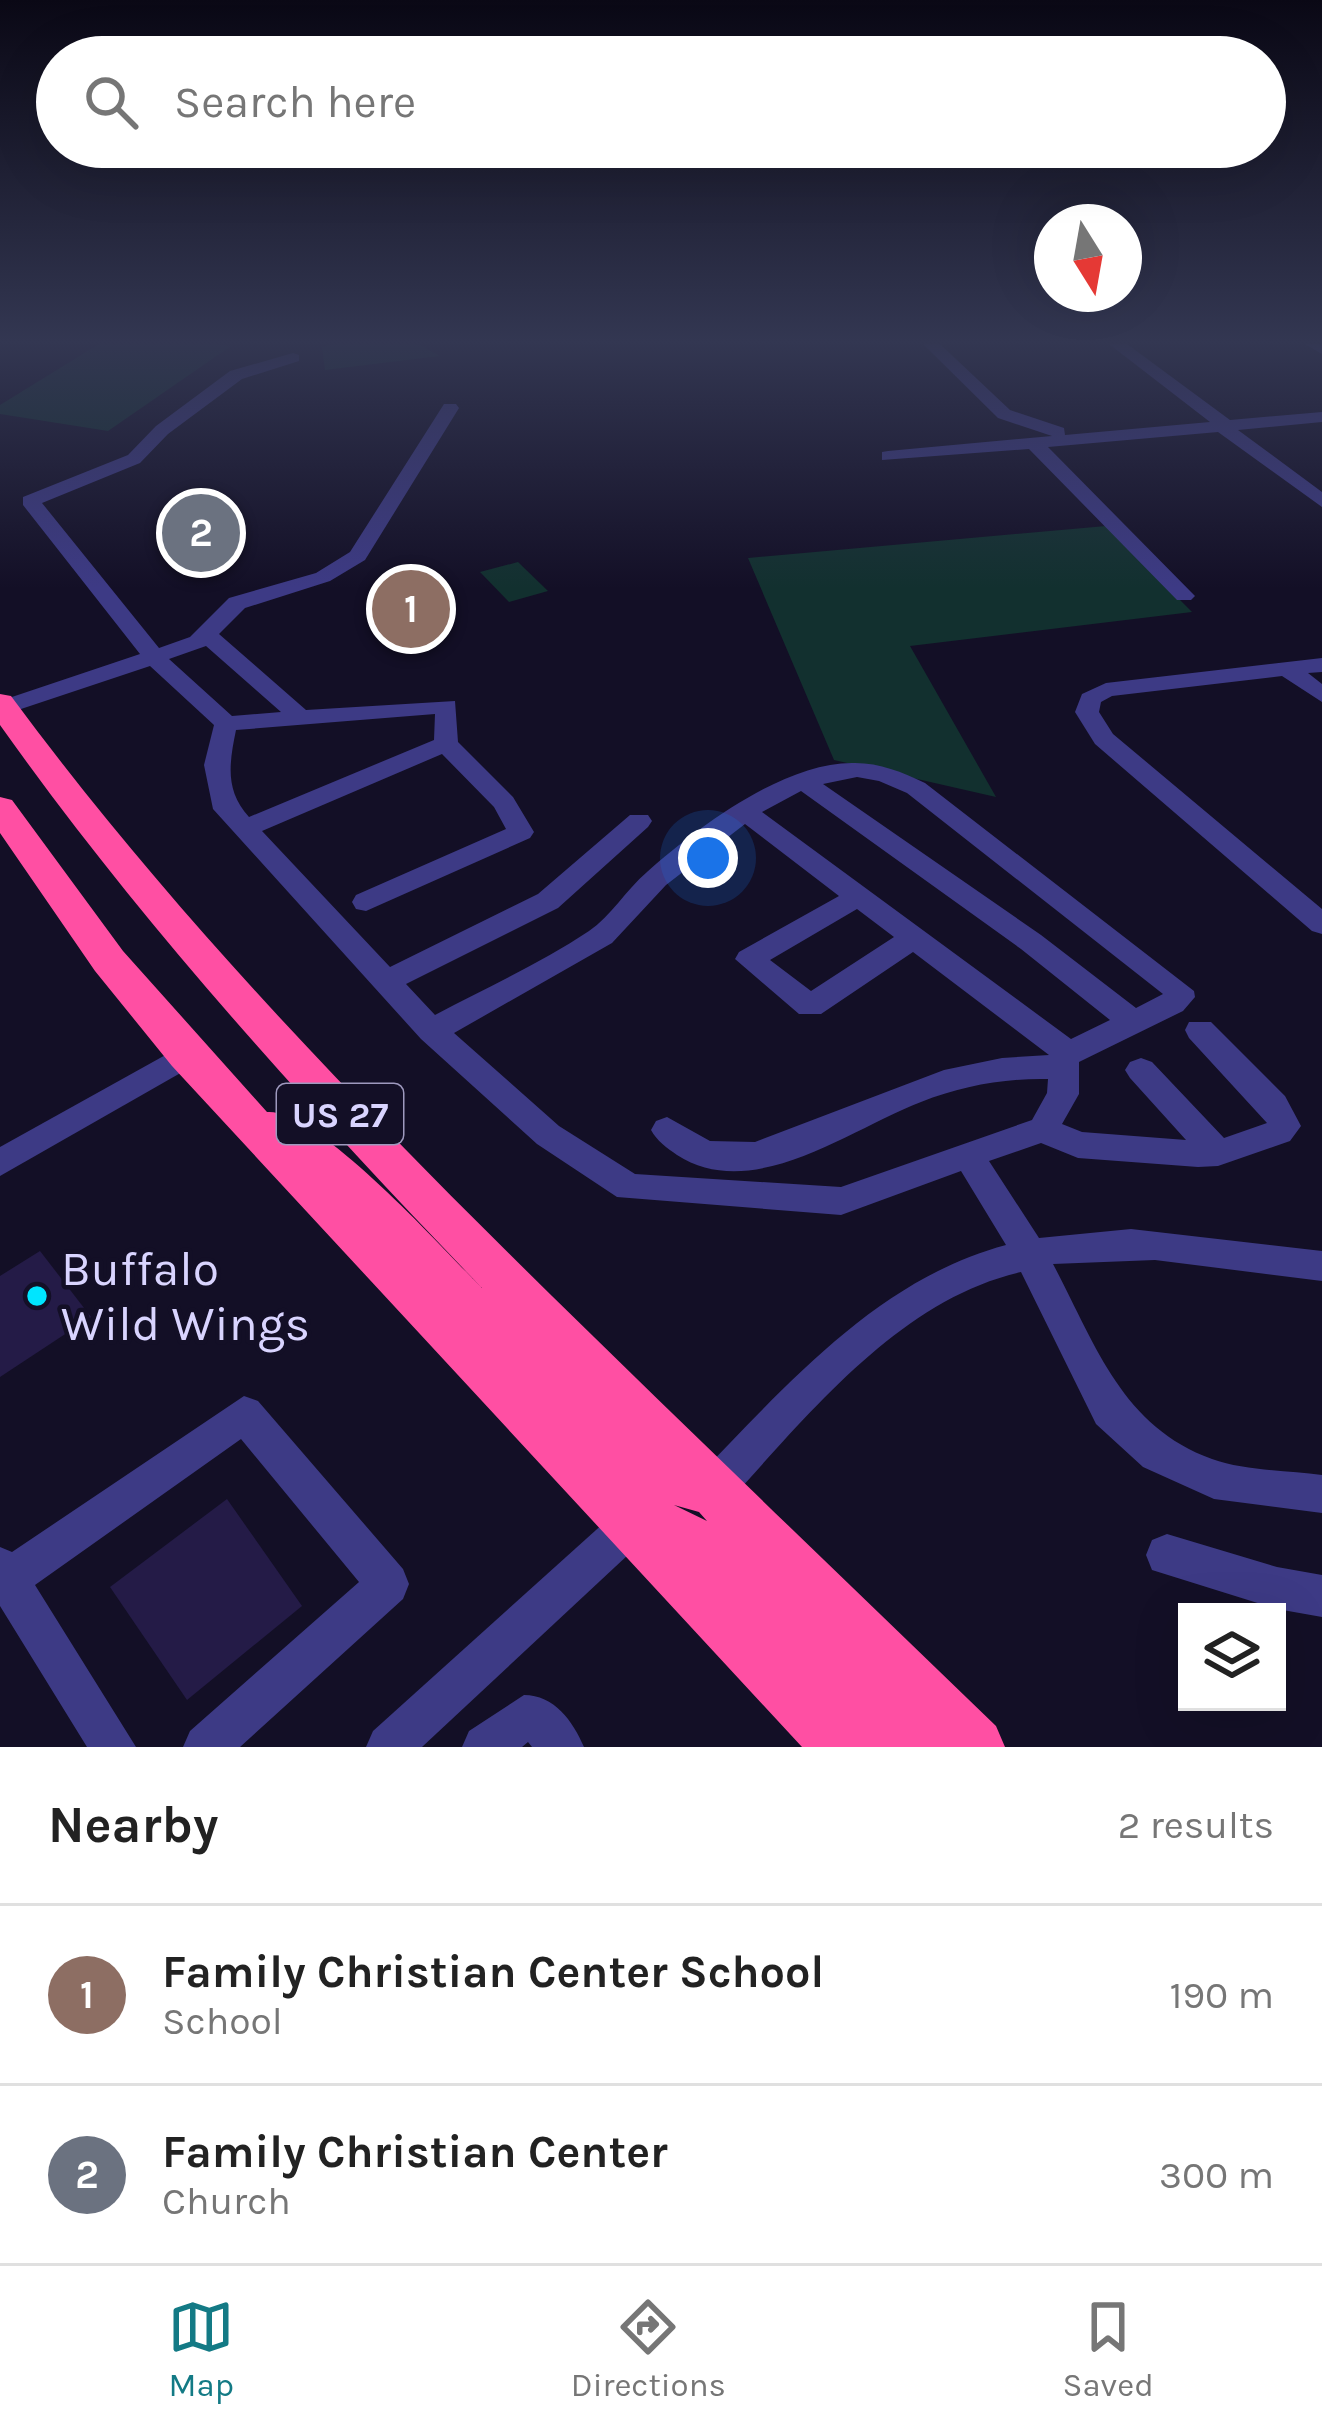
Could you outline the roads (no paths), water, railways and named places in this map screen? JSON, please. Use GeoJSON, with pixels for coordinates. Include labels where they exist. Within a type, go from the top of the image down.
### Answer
{"type":"FeatureCollection","features":[{"type":"Feature","properties":{"kind":"highway","name":"US 27"},"geometry":{"type":"LineString","coordinates":[[1,707],[87,824],[219,985],[712,1490],[975,1747]]}},
{"type":"Feature","properties":{"kind":"highway","name":"US 27"},"geometry":{"type":"LineString","coordinates":[[0,808],[109,961],[187,1055],[843,1747]]}},
{"type":"Feature","properties":{"kind":"highway"},"geometry":{"type":"LineString","coordinates":[[220,1091],[328,1164],[606,1446],[634,1468],[712,1490]]}},
{"type":"Feature","properties":{"kind":"highway"},"geometry":{"type":"LineString","coordinates":[[629,1526],[667,1529],[719,1556],[911,1747]]}},
{"type":"Feature","properties":{"kind":"street"},"geometry":{"type":"LineString","coordinates":[[168,426],[134,459],[30,501],[155,658],[226,724],[447,706],[446,744],[504,803],[521,832],[366,902]]}},
{"type":"Feature","properties":{"kind":"street"},"geometry":{"type":"LineString","coordinates":[[1,707],[155,658],[206,634],[237,602],[323,577],[358,556],[439,426]]}},
{"type":"Feature","properties":{"kind":"street"},"geometry":{"type":"LineString","coordinates":[[1037,426],[1092,437]]}},
{"type":"Feature","properties":{"kind":"street"},"geometry":{"type":"LineString","coordinates":[[1224,426],[1322,502]]}},
{"type":"Feature","properties":{"kind":"street"},"geometry":{"type":"LineString","coordinates":[[888,456],[1248,426]]}},
{"type":"Feature","properties":{"kind":"street"},"geometry":{"type":"LineString","coordinates":[[1034,442],[1184,596]]}},
{"type":"Feature","properties":{"kind":"street"},"geometry":{"type":"LineString","coordinates":[[206,634],[301,718]]}},
{"type":"Feature","properties":{"kind":"street"},"geometry":{"type":"LineString","coordinates":[[1322,665],[1106,689],[1090,699],[1087,712],[1104,740],[1322,925]]}},
{"type":"Feature","properties":{"kind":"street"},"geometry":{"type":"LineString","coordinates":[[1287,669],[1322,695]]}},
{"type":"Feature","properties":{"kind":"street"},"geometry":{"type":"LineString","coordinates":[[226,724],[217,765],[222,802],[432,1031],[548,1135],[629,1187],[842,1202],[1043,1129],[1063,1094],[1065,1061]]}},
{"type":"Feature","properties":{"kind":"street"},"geometry":{"type":"LineString","coordinates":[[247,828],[446,744]]}},
{"type":"Feature","properties":{"kind":"street"},"geometry":{"type":"LineString","coordinates":[[432,1031],[602,936],[656,879],[745,812],[804,782],[857,770],[885,774],[916,788],[1179,991],[1180,998],[1172,1003],[1065,1061],[972,1075],[908,1094],[775,1150],[703,1154],[667,1130]]}},
{"type":"Feature","properties":{"kind":"street"},"geometry":{"type":"LineString","coordinates":[[804,782],[1031,942],[1133,1022]]}},
{"type":"Feature","properties":{"kind":"street"},"geometry":{"type":"LineString","coordinates":[[745,812],[915,937],[1065,1061]]}},
{"type":"Feature","properties":{"kind":"street"},"geometry":{"type":"LineString","coordinates":[[387,981],[548,901],[639,821]]}},
{"type":"Feature","properties":{"kind":"street"},"geometry":{"type":"LineString","coordinates":[[859,896],[749,959],[810,1006],[915,937]]}},
{"type":"Feature","properties":{"kind":"street"},"geometry":{"type":"LineString","coordinates":[[1043,1129],[1078,1145],[1218,1153],[1285,1126],[1274,1105],[1200,1030]]}},
{"type":"Feature","properties":{"kind":"street"},"geometry":{"type":"LineString","coordinates":[[0,1163],[187,1055]]}},
{"type":"Feature","properties":{"kind":"street"},"geometry":{"type":"LineString","coordinates":[[1141,1070],[1218,1153]]}},
{"type":"Feature","properties":{"kind":"street"},"geometry":{"type":"LineString","coordinates":[[968,1155],[1029,1252],[1110,1411],[1156,1454],[1214,1480],[1322,1494]]}},
{"type":"Feature","properties":{"kind":"street"},"geometry":{"type":"LineString","coordinates":[[712,1490],[806,1392],[903,1306],[982,1265],[1029,1252],[1127,1244],[1322,1266]]}},
{"type":"Feature","properties":{"kind":"street"},"geometry":{"type":"LineString","coordinates":[[113,1747],[2,1577],[244,1414],[388,1584],[206,1747]]}},
{"type":"Feature","properties":{"kind":"street"},"geometry":{"type":"LineString","coordinates":[[389,1747],[629,1526]]}},
{"type":"Feature","properties":{"kind":"street"},"geometry":{"type":"LineString","coordinates":[[1167,1555],[1277,1588],[1322,1596]]}},
{"type":"Feature","properties":{"kind":"street"},"geometry":{"type":"LineString","coordinates":[[485,1747],[524,1717],[536,1717],[561,1747]]}},
{"type":"Feature","properties":{"kind":"place","name":"Family Christian Center"},"geometry":{"type":"Point","coordinates":[201,533]}},
{"type":"Feature","properties":{"kind":"place","name":"Family Christian Center School"},"geometry":{"type":"Point","coordinates":[411,609]}},
{"type":"Feature","properties":{"kind":"place","name":"Buffalo Wild Wings"},"geometry":{"type":"Point","coordinates":[37,1296]}}]}
